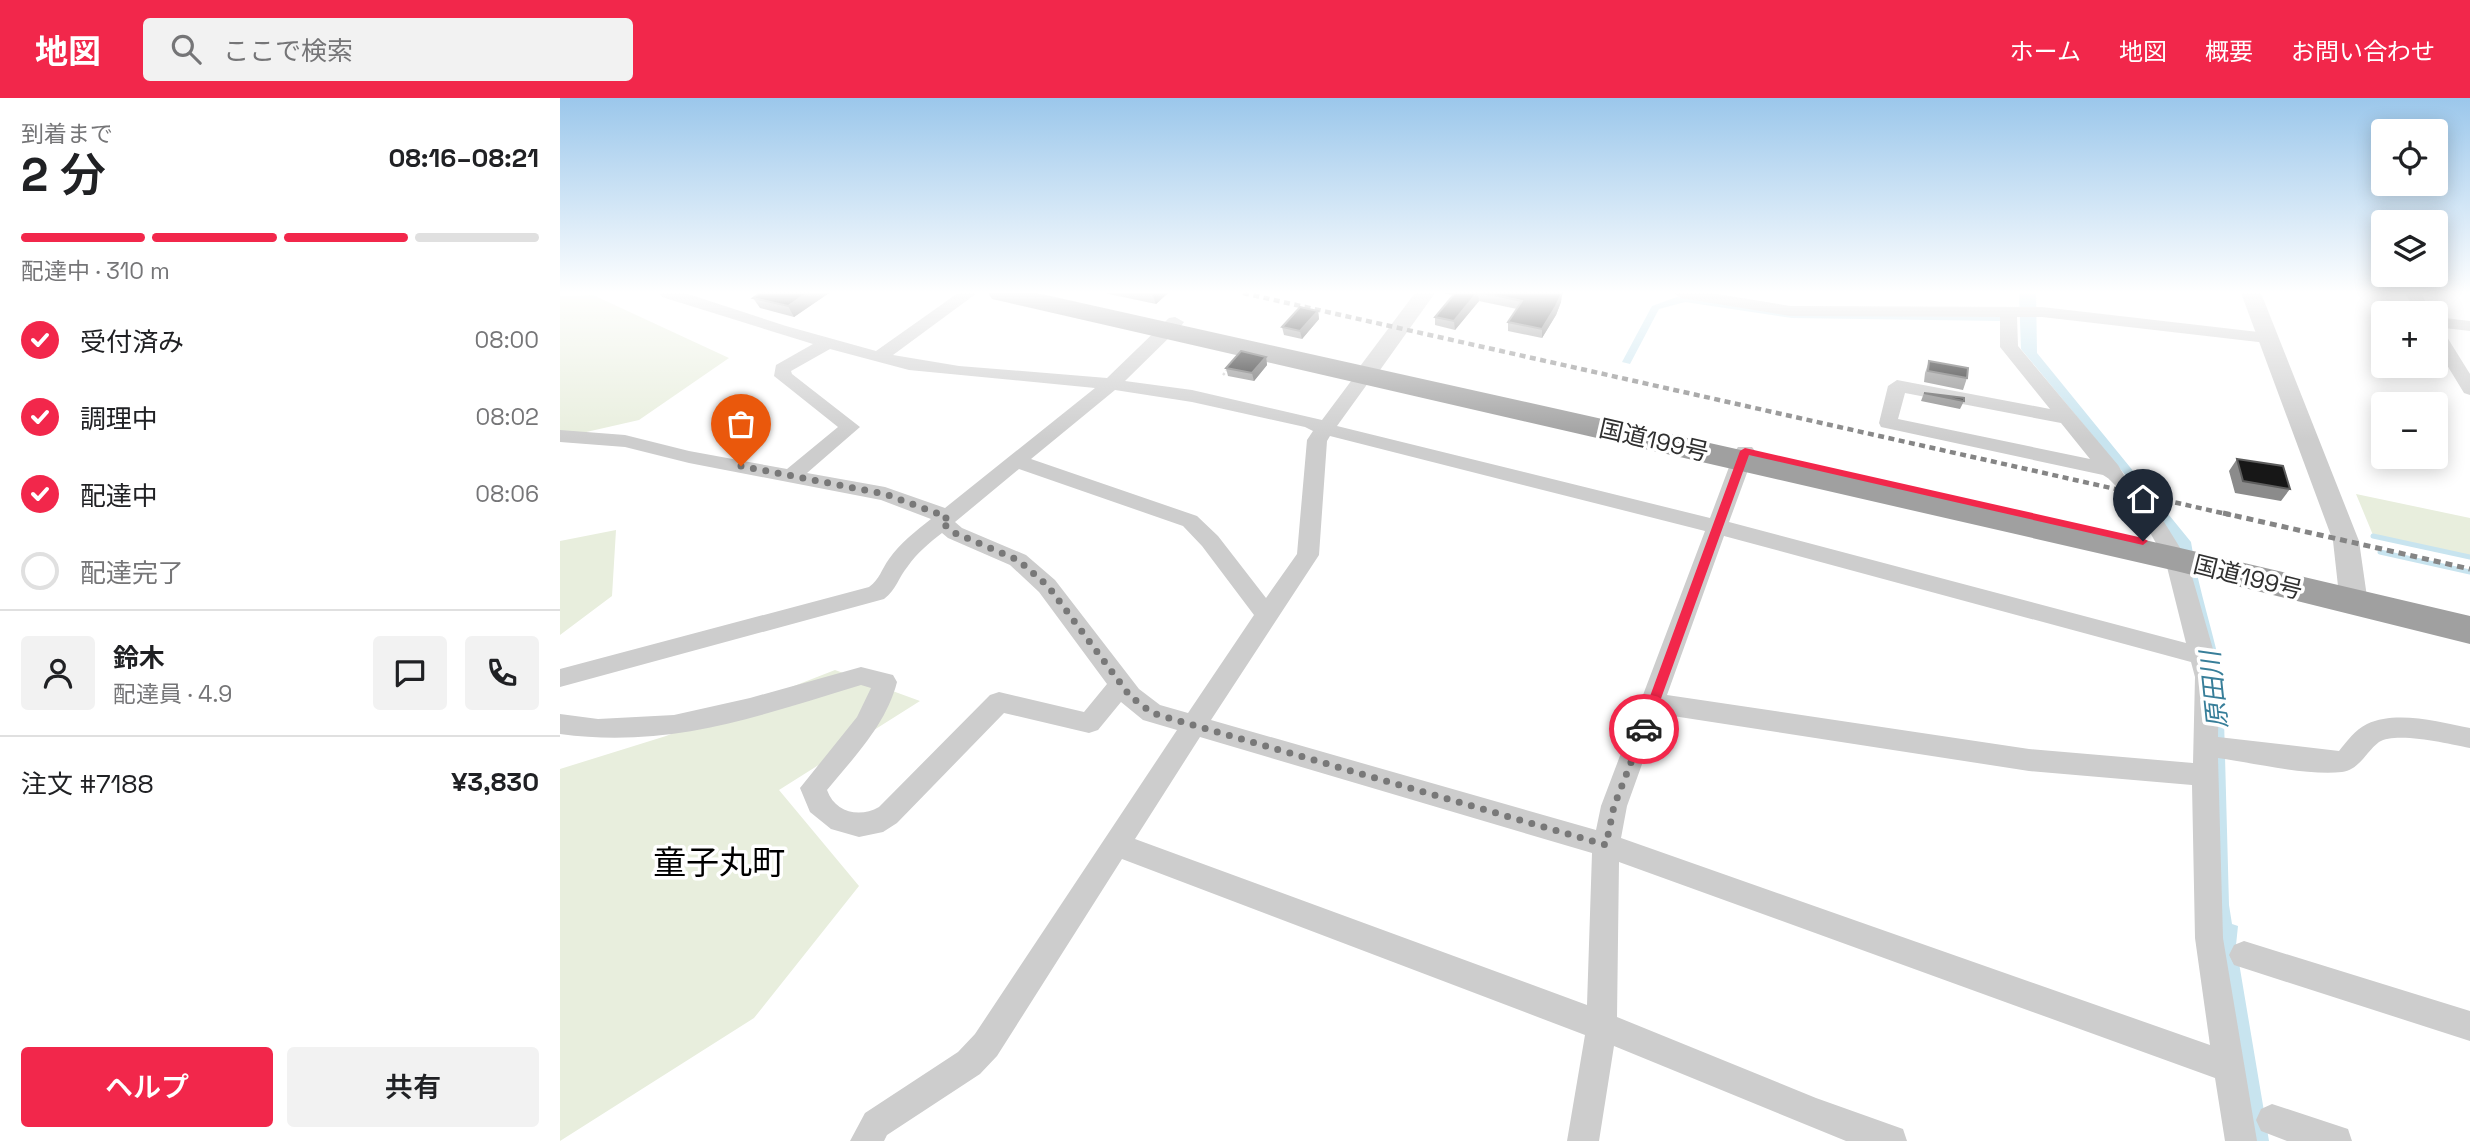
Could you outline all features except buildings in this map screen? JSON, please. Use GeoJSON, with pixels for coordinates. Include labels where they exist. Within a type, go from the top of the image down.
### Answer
{"type":"FeatureCollection","features":[{"type":"Feature","properties":{"kind":"highway","name":"国道199号"},"geometry":{"type":"LineString","coordinates":[[1243,342],[1744,456],[2161,533],[2352,596],[2470,630]]}},
{"type":"Feature","properties":{"kind":"highway","name":"国道199号"},"geometry":{"type":"LineString","coordinates":[[2352,596],[2470,615]]}},
{"type":"Feature","properties":{"kind":"street"},"geometry":{"type":"LineString","coordinates":[[824,342],[909,365],[959,372],[1111,383],[1192,396],[1311,422],[1324,429],[1719,527],[2203,656]]}},
{"type":"Feature","properties":{"kind":"street"},"geometry":{"type":"LineString","coordinates":[[880,356],[900,342]]}},
{"type":"Feature","properties":{"kind":"street"},"geometry":{"type":"LineString","coordinates":[[560,678],[876,593],[887,585],[896,565],[914,545],[1111,383],[1155,342]]}},
{"type":"Feature","properties":{"kind":"street"},"geometry":{"type":"LineString","coordinates":[[866,1141],[876,1124],[969,1063],[986,1045],[1192,726],[1308,555],[1317,440],[1389,342]]}},
{"type":"Feature","properties":{"kind":"street"},"geometry":{"type":"LineString","coordinates":[[2009,342],[2009,348],[2161,533],[2203,656],[2207,677],[2205,775],[2209,938],[2241,1141]]}},
{"type":"Feature","properties":{"kind":"street"},"geometry":{"type":"LineString","coordinates":[[2268,342],[2346,541],[2352,596]]}},
{"type":"Feature","properties":{"kind":"street"},"geometry":{"type":"LineString","coordinates":[[792,475],[850,427],[783,376],[782,369],[828,343]]}},
{"type":"Feature","properties":{"kind":"street"},"geometry":{"type":"LineString","coordinates":[[2448,353],[2470,389]]}},
{"type":"Feature","properties":{"kind":"street"},"geometry":{"type":"LineString","coordinates":[[2068,418],[1897,386],[1888,423],[2113,472]]}},
{"type":"Feature","properties":{"kind":"street"},"geometry":{"type":"LineString","coordinates":[[560,436],[625,441],[689,457],[885,494],[944,519],[955,533],[1018,560],[1048,586],[1130,696],[1152,713],[1606,845],[2229,1067]]}},
{"type":"Feature","properties":{"kind":"street"},"geometry":{"type":"LineString","coordinates":[[1583,1141],[1602,1026],[1606,845],[1614,806],[1744,456]]}},
{"type":"Feature","properties":{"kind":"street"},"geometry":{"type":"LineString","coordinates":[[1017,461],[1189,522],[1210,541],[1266,615]]}},
{"type":"Feature","properties":{"kind":"street"},"geometry":{"type":"LineString","coordinates":[[560,724],[583,729],[634,730],[710,717],[861,676],[880,679],[885,682],[883,695],[873,713],[813,788],[814,799],[825,812],[855,826],[871,825],[888,815],[999,702],[1089,723],[1122,683]]}},
{"type":"Feature","properties":{"kind":"street"},"geometry":{"type":"LineString","coordinates":[[1654,703],[2029,761],[2205,775]]}},
{"type":"Feature","properties":{"kind":"street"},"geometry":{"type":"LineString","coordinates":[[2207,746],[2327,762],[2345,761],[2369,736],[2380,729],[2426,730],[2470,737]]}},
{"type":"Feature","properties":{"kind":"street"},"geometry":{"type":"LineString","coordinates":[[1115,844],[1602,1026],[1823,1128],[1891,1141]]}},
{"type":"Feature","properties":{"kind":"street"},"geometry":{"type":"LineString","coordinates":[[2244,956],[2470,1026]]}},
{"type":"Feature","properties":{"kind":"street"},"geometry":{"type":"LineString","coordinates":[[2272,1120],[2336,1141]]}},
{"type":"Feature","properties":{"kind":"green space"},"geometry":{"type":"Polygon","coordinates":[[[560,342],[694,342],[729,358],[639,420],[560,438],[560,342]]]}},
{"type":"Feature","properties":{"kind":"green space"},"geometry":{"type":"Polygon","coordinates":[[[2356,494],[2470,518],[2470,556],[2373,535],[2356,494]]]}},
{"type":"Feature","properties":{"kind":"green space"},"geometry":{"type":"Polygon","coordinates":[[[616,530],[612,596],[560,635],[560,541],[616,530]]]}},
{"type":"Feature","properties":{"kind":"green space"},"geometry":{"type":"Polygon","coordinates":[[[835,670],[920,701],[779,790],[859,886],[754,1018],[560,1141],[560,769],[666,736],[835,670]]]}},
{"type":"Feature","properties":{"kind":"water"},"geometry":{"type":"Polygon","coordinates":[[[1633,342],[1642,342],[1630,364],[1622,362],[1633,342]]]}},
{"type":"Feature","properties":{"kind":"water","name":"原田川"},"geometry":{"type":"Polygon","coordinates":[[[2021,342],[2037,342],[2037,353],[2191,542],[2223,682],[2229,905],[2232,924],[2238,926],[2236,945],[2269,1141],[2249,1141],[2221,968],[2212,680],[2171,537],[2150,505],[2021,349],[2021,342]]]}},
{"type":"Feature","properties":{"kind":"waterway"},"geometry":{"type":"LineString","coordinates":[[2373,536],[2470,557]]}},
{"type":"Feature","properties":{"kind":"waterway"},"geometry":{"type":"LineString","coordinates":[[2380,552],[2470,572]]}},
{"type":"Feature","properties":{"kind":"railway"},"geometry":{"type":"LineString","coordinates":[[1460,342],[2231,515]]}},
{"type":"Feature","properties":{"kind":"railway"},"geometry":{"type":"LineString","coordinates":[[2223,513],[2470,569]]}},
{"type":"Feature","properties":{"kind":"way so far"},"geometry":{"type":"LineString","coordinates":[[741,466],[885,494],[947,517],[941,522],[955,533],[1018,560],[1048,586],[1130,696],[1152,713],[1218,734],[1606,845],[1614,806],[1644,729]]}},
{"type":"Feature","properties":{"kind":"district","name":"童子丸町"},"geometry":{"type":"Point","coordinates":[719,863]}},
{"type":"Feature","properties":{"kind":"route"},"geometry":{"type":"LineString","coordinates":[[1644,729],[1745,451],[2143,541]]}}]}
